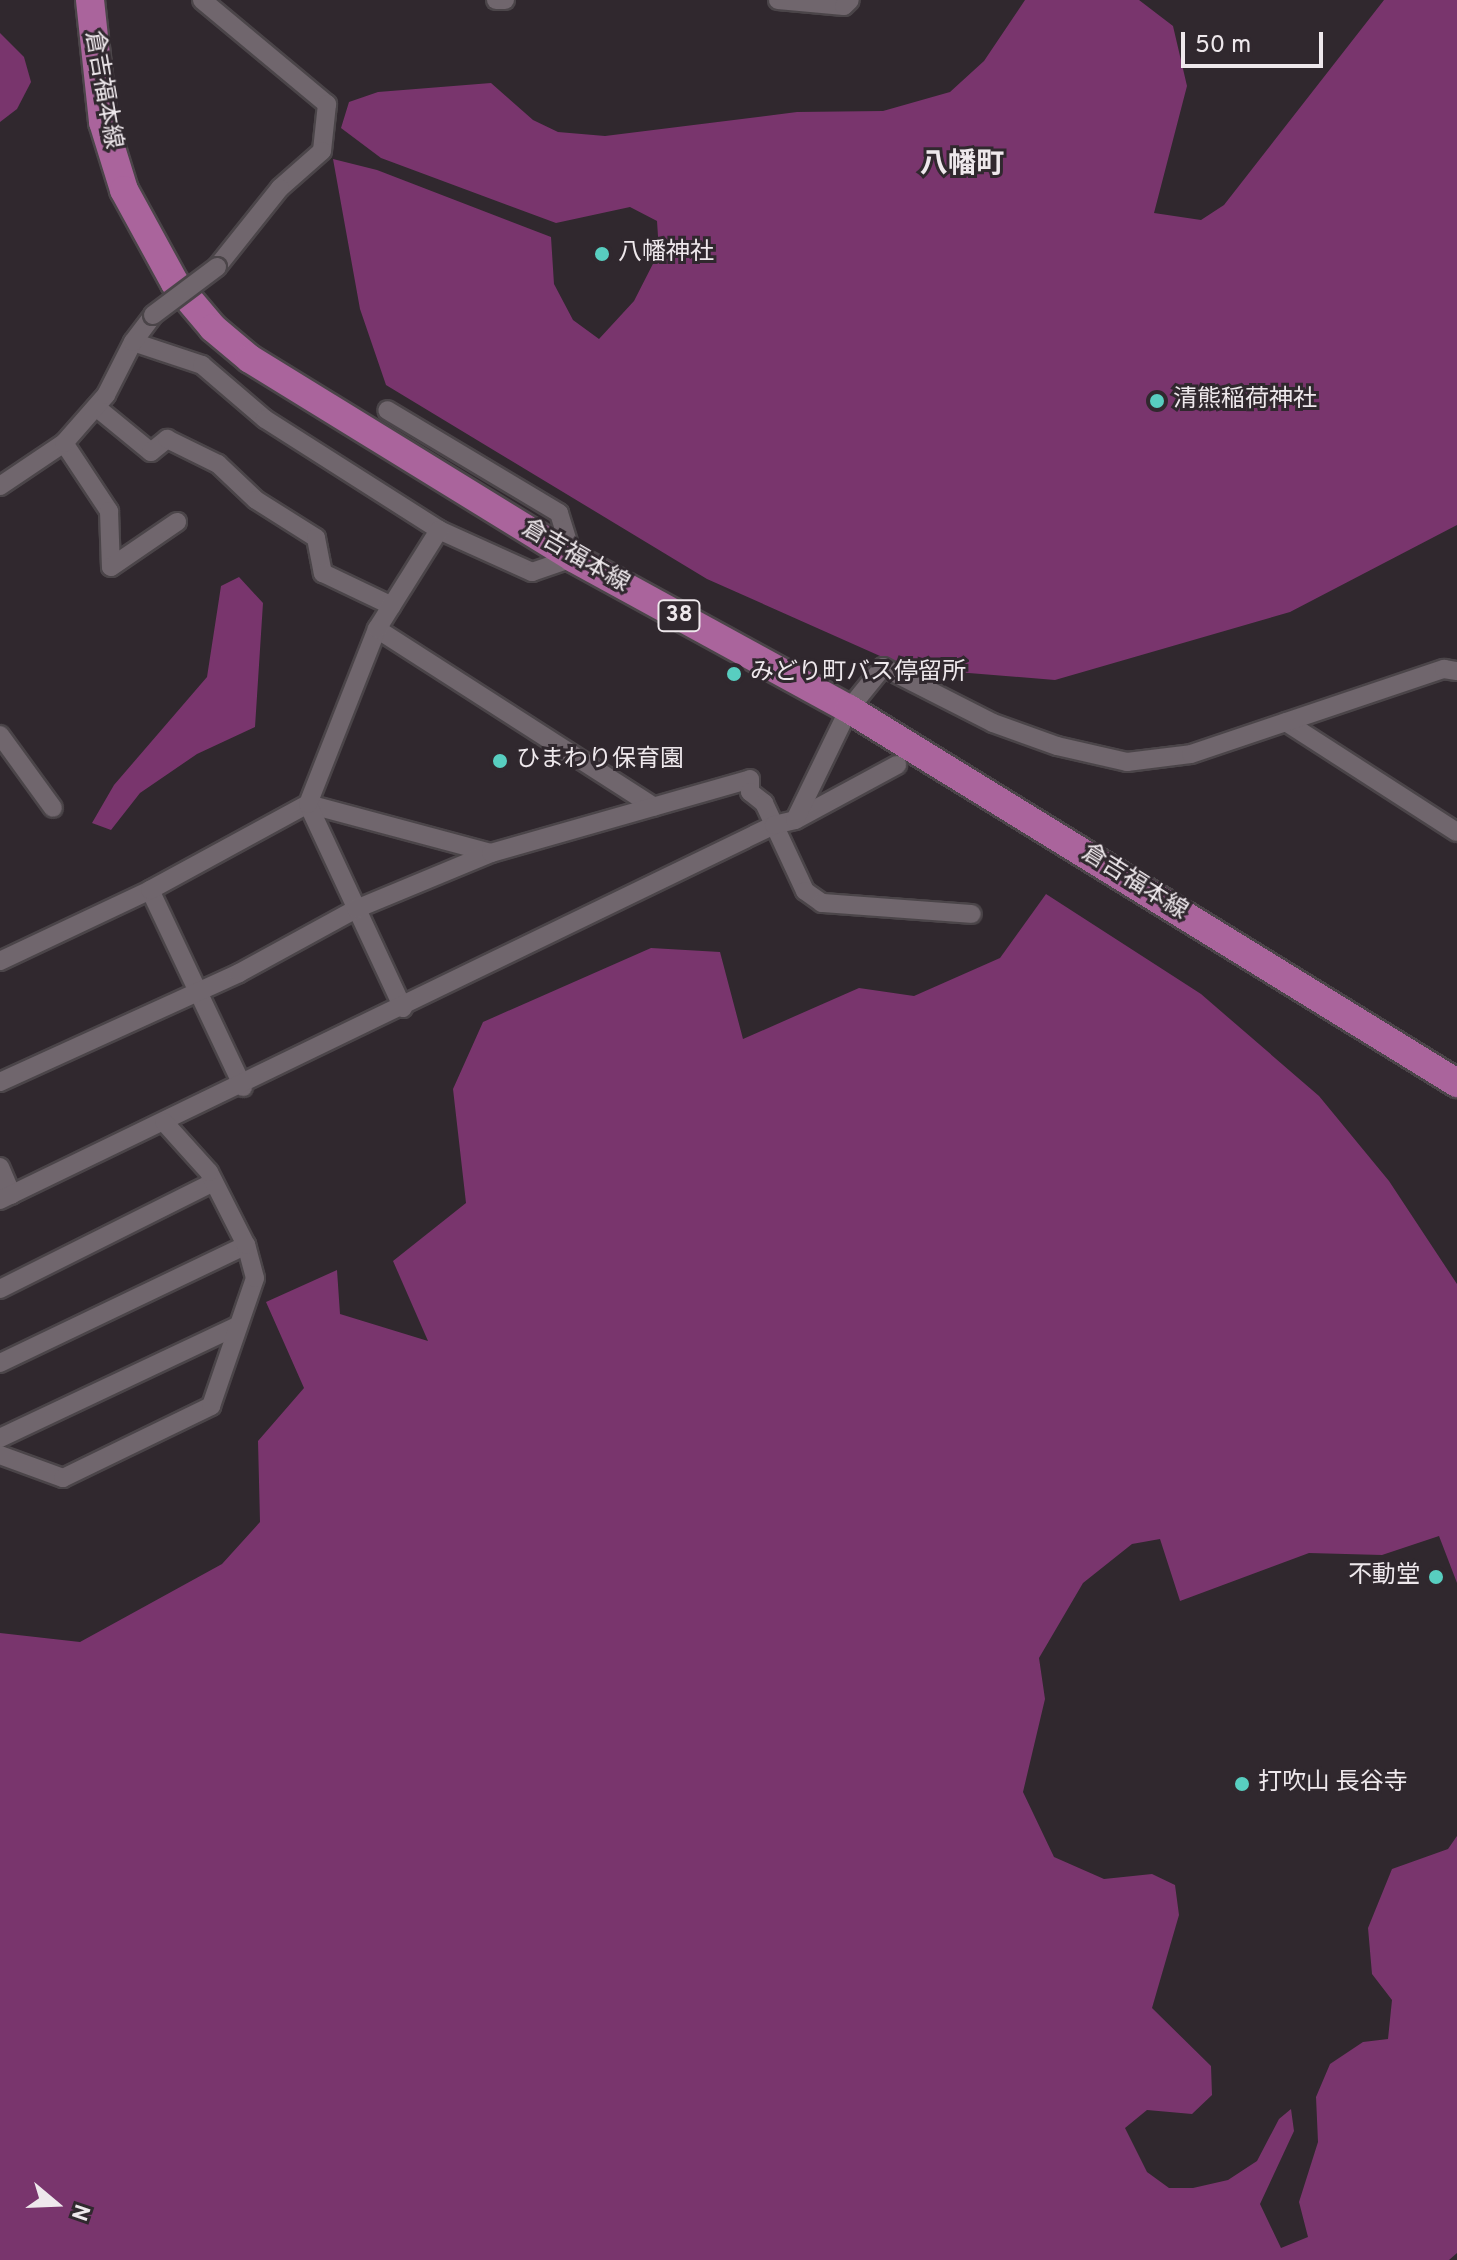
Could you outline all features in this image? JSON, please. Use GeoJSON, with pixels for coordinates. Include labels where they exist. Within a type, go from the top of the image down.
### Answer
{"type":"FeatureCollection","features":[{"type":"Feature","properties":{"kind":"main road","name":"倉吉福本線"},"geometry":{"type":"LineString","coordinates":[[90,0],[103,122],[124,190],[175,283],[213,328],[295,389],[573,558],[849,709],[1457,1083]]}},
{"type":"Feature","properties":{"kind":"street"},"geometry":{"type":"LineString","coordinates":[[0,486],[64,443],[96,407],[133,342],[153,315],[217,267],[280,188],[322,151],[327,104],[202,0]]}},
{"type":"Feature","properties":{"kind":"street"},"geometry":{"type":"LineString","coordinates":[[496,0],[505,0]]}},
{"type":"Feature","properties":{"kind":"street"},"geometry":{"type":"LineString","coordinates":[[778,0],[844,6],[850,0]]}},
{"type":"Feature","properties":{"kind":"street"},"geometry":{"type":"LineString","coordinates":[[133,342],[202,365],[265,419],[439,530],[532,572],[573,558],[559,513],[387,410]]}},
{"type":"Feature","properties":{"kind":"street"},"geometry":{"type":"LineString","coordinates":[[96,407],[151,452],[167,439],[218,464],[256,500],[316,538],[323,573],[392,606]]}},
{"type":"Feature","properties":{"kind":"street"},"geometry":{"type":"LineString","coordinates":[[64,443],[109,511],[111,567],[177,522]]}},
{"type":"Feature","properties":{"kind":"street"},"geometry":{"type":"LineString","coordinates":[[0,961],[150,890],[308,804],[377,629],[439,530]]}},
{"type":"Feature","properties":{"kind":"street"},"geometry":{"type":"LineString","coordinates":[[377,629],[654,807]]}},
{"type":"Feature","properties":{"kind":"street"},"geometry":{"type":"LineString","coordinates":[[795,820],[849,709],[883,667],[993,723],[1127,762],[1191,754],[1444,669],[1457,671]]}},
{"type":"Feature","properties":{"kind":"street"},"geometry":{"type":"LineString","coordinates":[[1286,722],[1457,832]]}},
{"type":"Feature","properties":{"kind":"street"},"geometry":{"type":"LineString","coordinates":[[0,735],[53,808]]}},
{"type":"Feature","properties":{"kind":"street"},"geometry":{"type":"LineString","coordinates":[[0,1167],[6,1197],[243,1087],[774,825],[795,820],[833,796],[897,765]]}},
{"type":"Feature","properties":{"kind":"street"},"geometry":{"type":"LineString","coordinates":[[0,1082],[197,993],[356,909],[491,853],[750,779],[750,792],[764,803],[805,891],[822,903],[972,914]]}},
{"type":"Feature","properties":{"kind":"street"},"geometry":{"type":"LineString","coordinates":[[308,804],[491,853]]}},
{"type":"Feature","properties":{"kind":"street"},"geometry":{"type":"LineString","coordinates":[[308,804],[403,1008]]}},
{"type":"Feature","properties":{"kind":"street"},"geometry":{"type":"LineString","coordinates":[[150,890],[243,1087]]}},
{"type":"Feature","properties":{"kind":"street"},"geometry":{"type":"LineString","coordinates":[[0,1455],[63,1478],[211,1406],[255,1278],[246,1245],[214,1182],[164,1122]]}},
{"type":"Feature","properties":{"kind":"street"},"geometry":{"type":"LineString","coordinates":[[0,1289],[214,1182]]}},
{"type":"Feature","properties":{"kind":"street"},"geometry":{"type":"LineString","coordinates":[[0,1363],[246,1245]]}},
{"type":"Feature","properties":{"kind":"street"},"geometry":{"type":"LineString","coordinates":[[0,1438],[237,1326]]}},
{"type":"Feature","properties":{"kind":"shaded area"},"geometry":{"type":"Polygon","coordinates":[[[1025,0],[1139,0],[1173,26],[1187,86],[1154,213],[1201,220],[1224,205],[1384,0],[1457,0],[1457,525],[1290,612],[1055,680],[907,668],[707,579],[386,385],[360,309],[333,159],[377,170],[551,237],[554,284],[573,320],[599,339],[634,301],[659,252],[657,221],[630,207],[556,223],[381,158],[341,128],[349,102],[378,92],[491,83],[533,120],[558,132],[605,136],[797,112],[883,111],[950,92],[984,61],[1025,0]]]}},
{"type":"Feature","properties":{"kind":"shaded area"},"geometry":{"type":"Polygon","coordinates":[[[0,33],[24,57],[31,82],[17,109],[0,122],[0,33]]]}},
{"type":"Feature","properties":{"kind":"shaded area"},"geometry":{"type":"Polygon","coordinates":[[[239,577],[263,603],[255,727],[197,754],[140,793],[111,830],[92,823],[114,785],[207,677],[221,586],[239,577]]]}},
{"type":"Feature","properties":{"kind":"shaded area"},"geometry":{"type":"Polygon","coordinates":[[[1046,894],[1201,994],[1319,1096],[1389,1181],[1457,1284],[1457,1583],[1439,1536],[1382,1555],[1309,1553],[1180,1601],[1160,1539],[1132,1544],[1083,1583],[1039,1658],[1045,1699],[1023,1792],[1054,1857],[1104,1879],[1152,1874],[1175,1885],[1179,1915],[1152,2008],[1211,2066],[1212,2095],[1192,2114],[1147,2110],[1125,2128],[1147,2172],[1169,2188],[1193,2188],[1228,2180],[1257,2161],[1279,2119],[1291,2109],[1294,2131],[1260,2204],[1281,2248],[1308,2237],[1299,2202],[1318,2142],[1316,2097],[1330,2064],[1363,2042],[1388,2039],[1392,2000],[1372,1974],[1368,1928],[1392,1869],[1448,1849],[1457,1836],[1457,2253],[1449,2260],[0,2260],[0,1633],[80,1642],[222,1564],[260,1522],[258,1441],[304,1388],[266,1302],[337,1270],[340,1314],[428,1341],[393,1261],[466,1203],[453,1089],[483,1022],[651,948],[720,952],[743,1039],[859,988],[914,996],[1000,958],[1046,894]]]}},
{"type":"Feature","properties":{"kind":"place","name":"八幡神社"},"geometry":{"type":"Point","coordinates":[602,254]}},
{"type":"Feature","properties":{"kind":"place","name":"清熊稲荷神社"},"geometry":{"type":"Point","coordinates":[1157,401]}},
{"type":"Feature","properties":{"kind":"place","name":"みどり町バス停留所"},"geometry":{"type":"Point","coordinates":[734,674]}},
{"type":"Feature","properties":{"kind":"place","name":"ひまわり保育園"},"geometry":{"type":"Point","coordinates":[500,761]}},
{"type":"Feature","properties":{"kind":"place","name":"不動堂"},"geometry":{"type":"Point","coordinates":[1436,1577]}},
{"type":"Feature","properties":{"kind":"place","name":"打吹山 長谷寺"},"geometry":{"type":"Point","coordinates":[1242,1784]}},
{"type":"Feature","properties":{"kind":"district","name":"八幡町"},"geometry":{"type":"Point","coordinates":[962,165]}}]}
